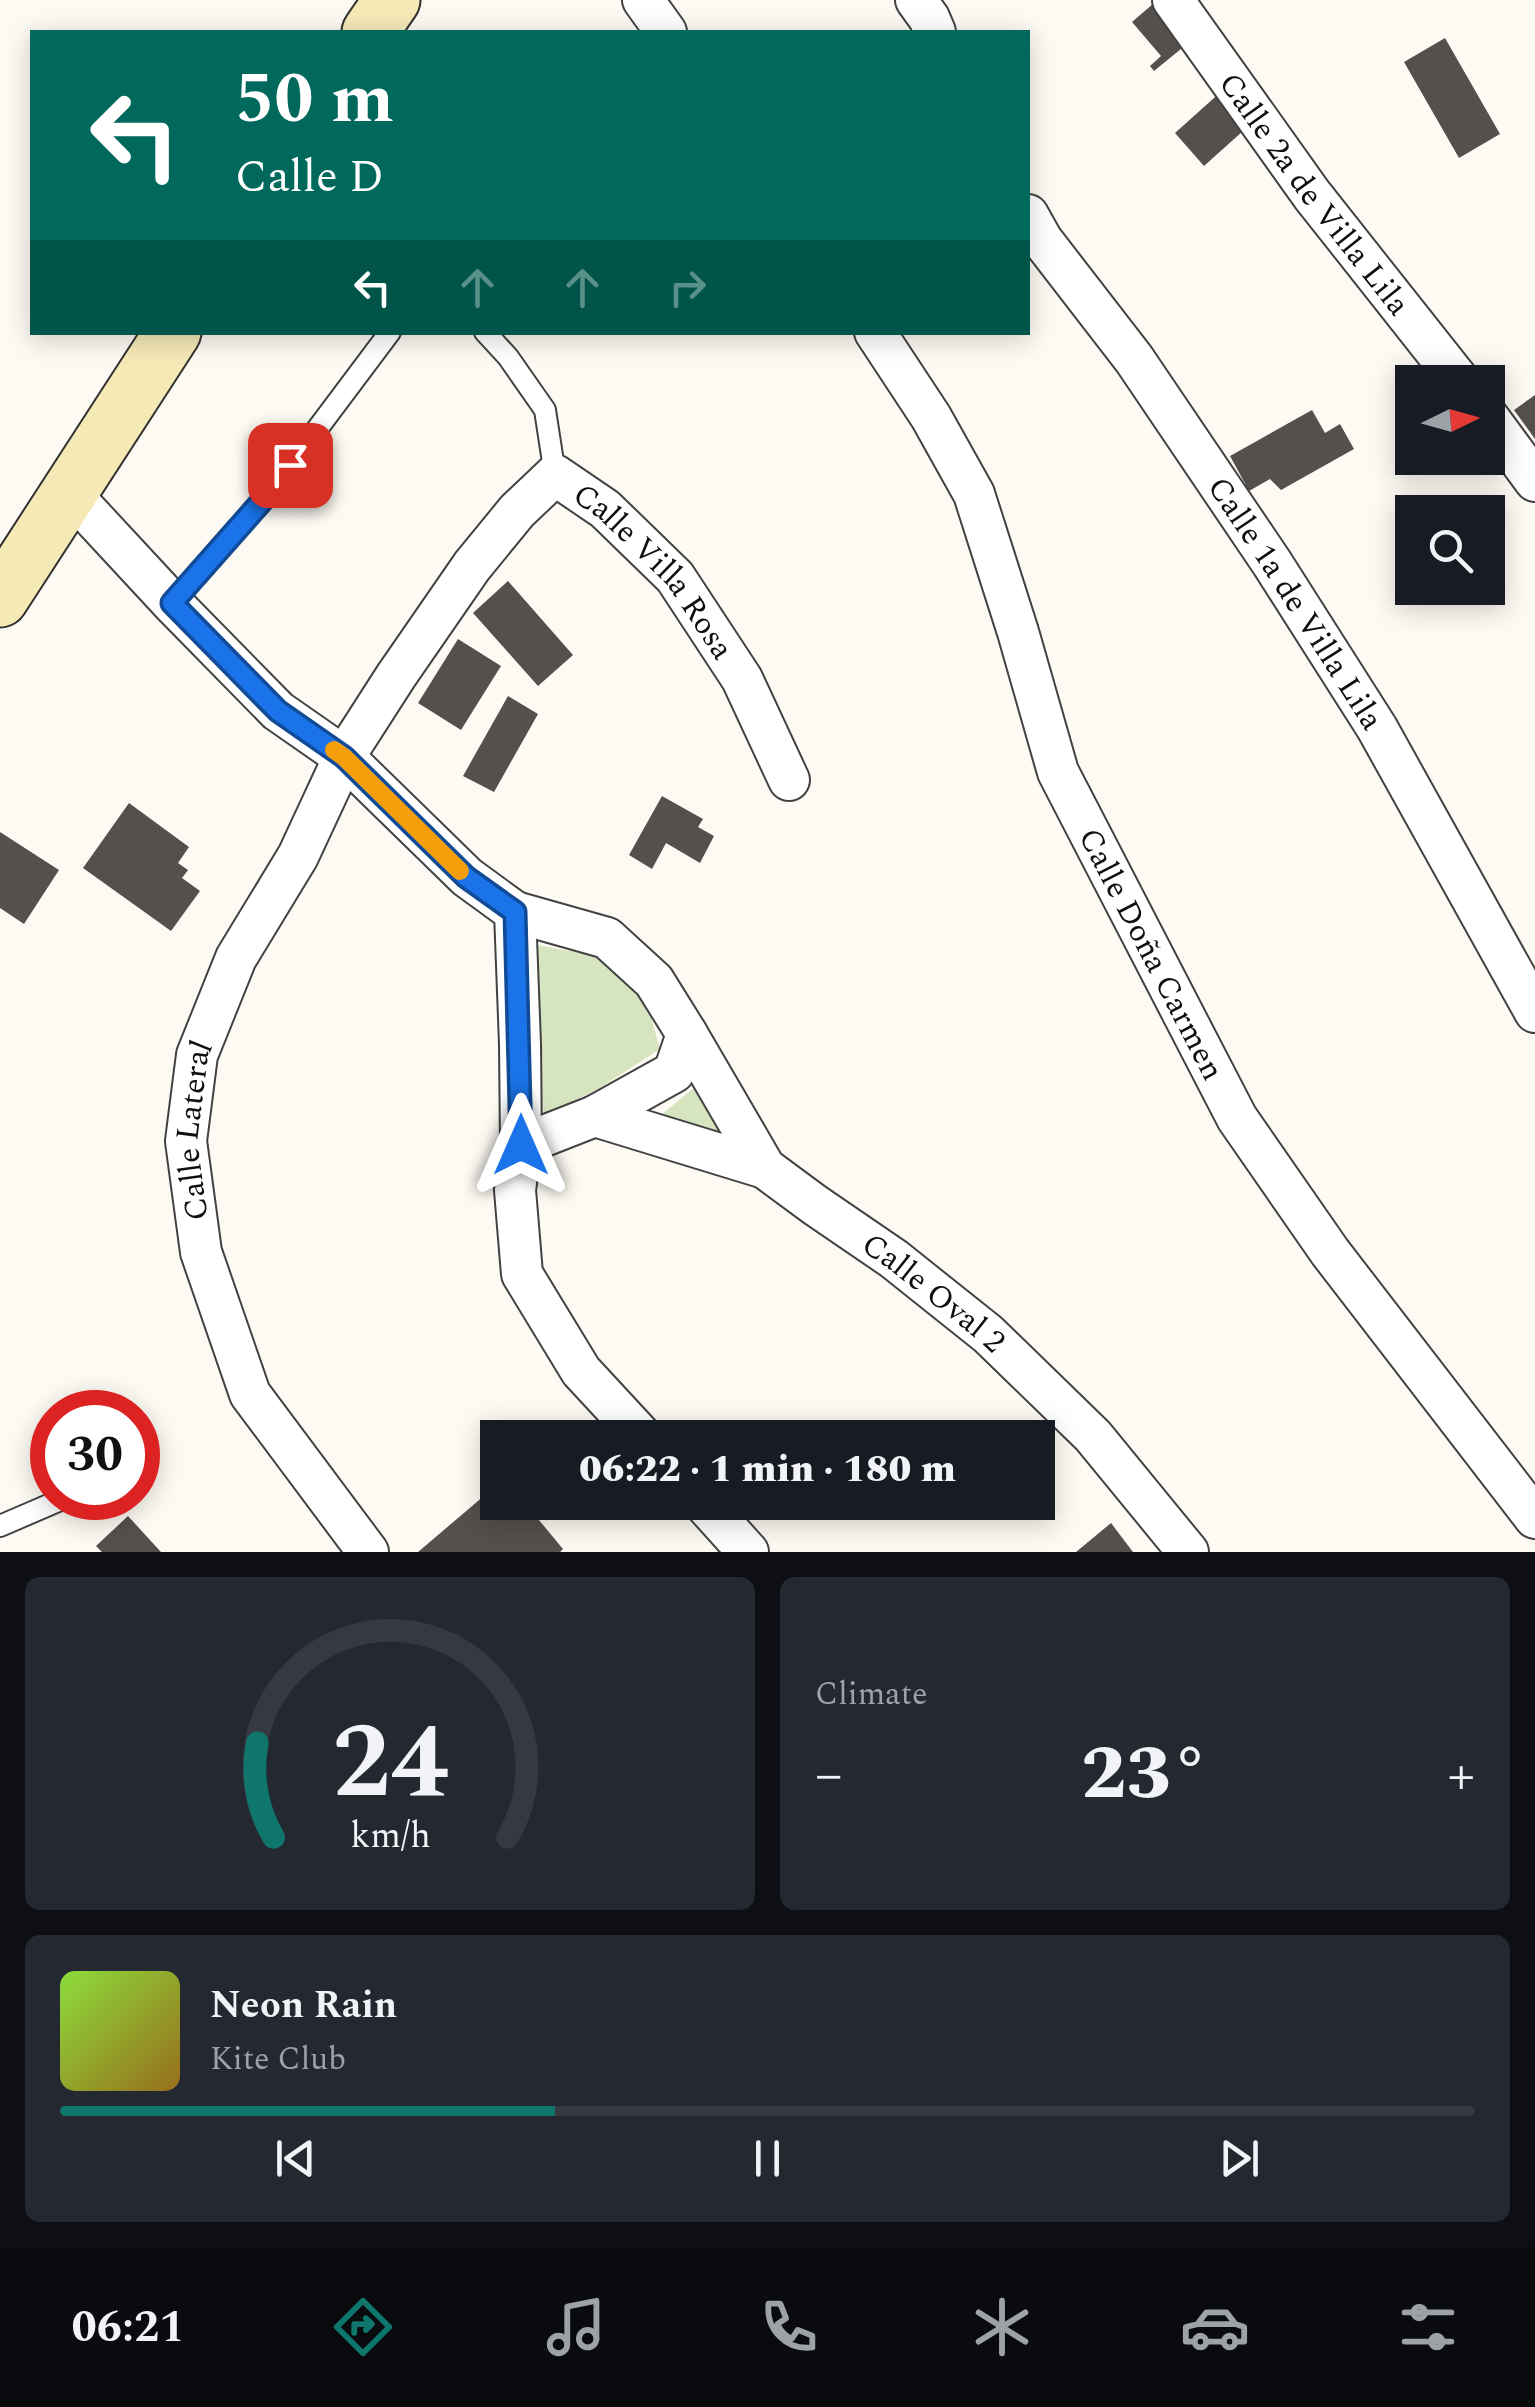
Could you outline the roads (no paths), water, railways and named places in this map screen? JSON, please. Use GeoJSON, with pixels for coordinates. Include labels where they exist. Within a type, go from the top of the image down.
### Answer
{"type":"FeatureCollection","features":[{"type":"Feature","properties":{"kind":"main road"},"geometry":{"type":"LineString","coordinates":[[371,30],[392,0]]}},
{"type":"Feature","properties":{"kind":"main road"},"geometry":{"type":"LineString","coordinates":[[0,599],[171,335]]}},
{"type":"Feature","properties":{"kind":"street"},"geometry":{"type":"LineString","coordinates":[[643,0],[665,30]]}},
{"type":"Feature","properties":{"kind":"street"},"geometry":{"type":"LineString","coordinates":[[916,0],[935,30]]}},
{"type":"Feature","properties":{"kind":"street","name":"Calle 2a de Villa Lila"},"geometry":{"type":"LineString","coordinates":[[1173,0],[1312,195],[1447,365]]}},
{"type":"Feature","properties":{"kind":"street","name":"Calle 1a de Villa Lila"},"geometry":{"type":"LineString","coordinates":[[1030,219],[1042,240],[1134,359],[1367,712],[1535,1012]]}},
{"type":"Feature","properties":{"kind":"street","name":"Calle Doña Carmen"},"geometry":{"type":"LineString","coordinates":[[877,335],[931,417],[974,494],[1058,772],[1236,1118],[1330,1252],[1535,1518]]}},
{"type":"Feature","properties":{"kind":"street"},"geometry":{"type":"LineString","coordinates":[[1505,440],[1535,481]]}},
{"type":"Feature","properties":{"kind":"street","name":"Calle Villa Rosa"},"geometry":{"type":"LineString","coordinates":[[344,757],[472,566],[516,512],[554,475],[605,509],[675,577],[742,679],[789,780]]}},
{"type":"Feature","properties":{"kind":"street","name":"Calle Oval 2"},"geometry":{"type":"LineString","coordinates":[[70,493],[278,711],[344,757],[466,877],[515,912],[607,938],[654,980],[765,1168],[894,1259],[988,1334],[1093,1436],[1188,1552]]}},
{"type":"Feature","properties":{"kind":"street","name":"Calle Lateral"},"geometry":{"type":"LineString","coordinates":[[344,757],[298,856],[236,958],[197,1056],[186,1141],[201,1252],[250,1394],[368,1552]]}},
{"type":"Feature","properties":{"kind":"street"},"geometry":{"type":"LineString","coordinates":[[515,912],[521,1145],[514,1190],[522,1274],[582,1371],[626,1420]]}},
{"type":"Feature","properties":{"kind":"street"},"geometry":{"type":"LineString","coordinates":[[521,1145],[595,1116],[674,1072],[687,1034]]}},
{"type":"Feature","properties":{"kind":"street"},"geometry":{"type":"LineString","coordinates":[[595,1116],[765,1168]]}},
{"type":"Feature","properties":{"kind":"street"},"geometry":{"type":"LineString","coordinates":[[719,1520],[748,1552]]}},
{"type":"Feature","properties":{"kind":"lane"},"geometry":{"type":"LineString","coordinates":[[172,603],[270,492],[388,335]]}},
{"type":"Feature","properties":{"kind":"lane"},"geometry":{"type":"LineString","coordinates":[[488,335],[545,410],[554,475]]}},
{"type":"Feature","properties":{"kind":"lane"},"geometry":{"type":"LineString","coordinates":[[0,1526],[30,1513]]}}]}
